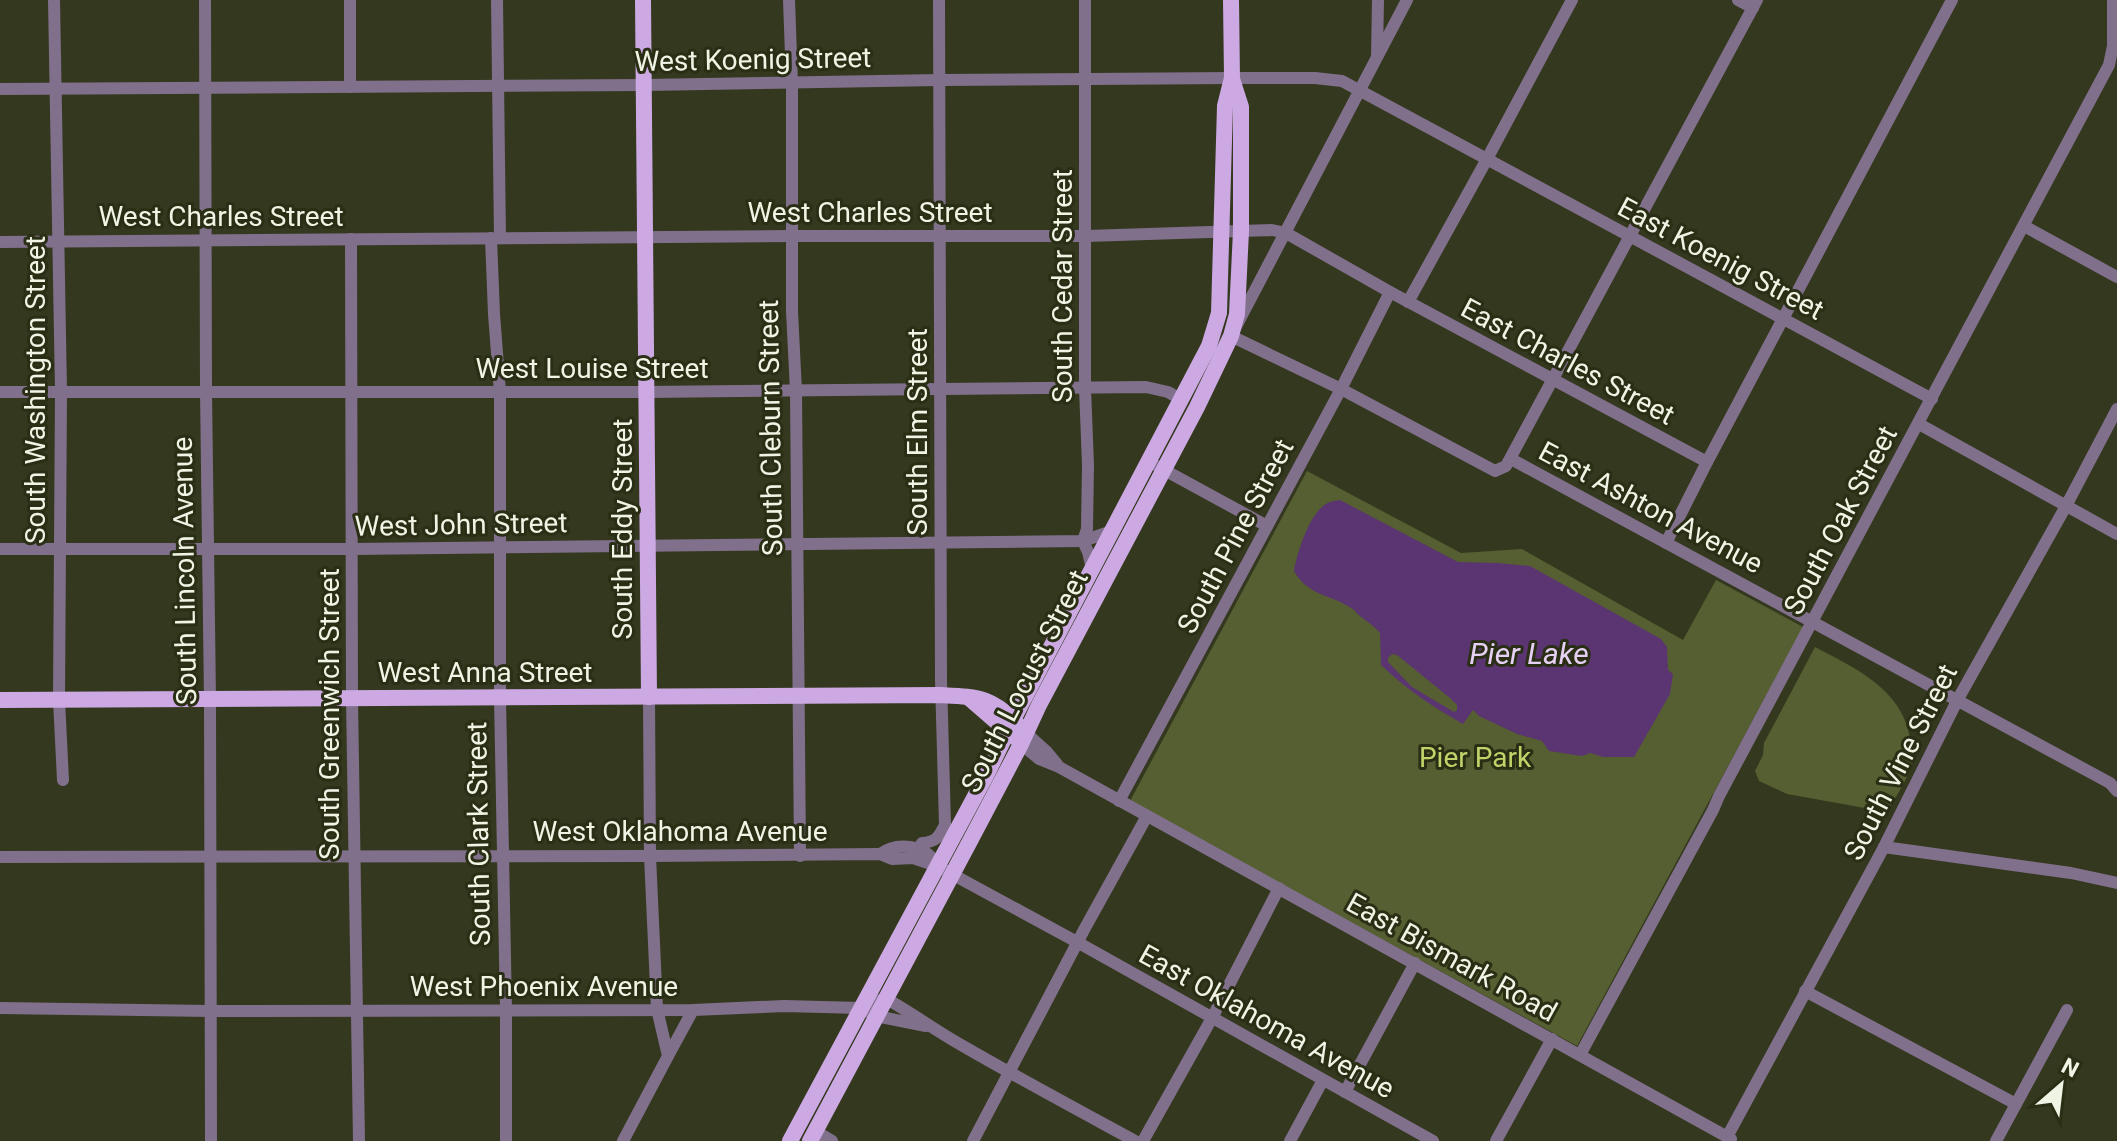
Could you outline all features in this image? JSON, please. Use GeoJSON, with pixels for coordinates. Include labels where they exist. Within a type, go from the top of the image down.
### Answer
{"type":"FeatureCollection","features":[{"type":"Feature","properties":{"kind":"main road","name":"South Eddy Street"},"geometry":{"type":"LineString","coordinates":[[643,0],[649,697]]}},
{"type":"Feature","properties":{"kind":"main road"},"geometry":{"type":"LineString","coordinates":[[1231,0],[1232,78]]}},
{"type":"Feature","properties":{"kind":"main road","name":"South Locust Street"},"geometry":{"type":"LineString","coordinates":[[812,1136],[868,1012],[885,998],[1010,724],[1112,531],[1197,407],[1231,336],[1237,314],[1241,231],[1241,107],[1232,78]]}},
{"type":"Feature","properties":{"kind":"main road","name":"South Locust Street"},"geometry":{"type":"LineString","coordinates":[[790,1141],[868,1012],[944,870],[1023,738],[1156,466],[1182,400],[1209,346],[1219,313],[1225,106],[1232,78]]}},
{"type":"Feature","properties":{"kind":"main road","name":"West Anna Street"},"geometry":{"type":"LineString","coordinates":[[0,700],[941,695],[990,701],[1023,738]]}},
{"type":"Feature","properties":{"kind":"street","name":"South Washington Street"},"geometry":{"type":"LineString","coordinates":[[54,0],[61,391],[59,700],[63,780]]}},
{"type":"Feature","properties":{"kind":"street","name":"South Lincoln Avenue"},"geometry":{"type":"LineString","coordinates":[[205,0],[211,1141]]}},
{"type":"Feature","properties":{"kind":"street"},"geometry":{"type":"LineString","coordinates":[[350,0],[350,87]]}},
{"type":"Feature","properties":{"kind":"street","name":"South Clark Street"},"geometry":{"type":"LineString","coordinates":[[497,0],[494,314],[500,392],[500,698],[506,1141]]}},
{"type":"Feature","properties":{"kind":"street","name":"South Cleburn Street"},"geometry":{"type":"LineString","coordinates":[[789,0],[800,856]]}},
{"type":"Feature","properties":{"kind":"street","name":"South Elm Street"},"geometry":{"type":"LineString","coordinates":[[918,849],[922,843],[939,838],[945,825],[941,695],[939,0]]}},
{"type":"Feature","properties":{"kind":"street","name":"South Cedar Street"},"geometry":{"type":"LineString","coordinates":[[1085,0],[1085,388],[1088,480],[1087,529],[1083,541],[1092,569]]}},
{"type":"Feature","properties":{"kind":"street"},"geometry":{"type":"LineString","coordinates":[[1377,59],[1378,0]]}},
{"type":"Feature","properties":{"kind":"street"},"geometry":{"type":"LineString","coordinates":[[1341,389],[1231,336],[1407,0]]}},
{"type":"Feature","properties":{"kind":"street"},"geometry":{"type":"LineString","coordinates":[[1408,302],[1572,0]]}},
{"type":"Feature","properties":{"kind":"street"},"geometry":{"type":"LineString","coordinates":[[1511,459],[1755,4],[1738,0]]}},
{"type":"Feature","properties":{"kind":"street"},"geometry":{"type":"LineString","coordinates":[[1666,543],[1952,0]]}},
{"type":"Feature","properties":{"kind":"street","name":"South Oak Street"},"geometry":{"type":"LineString","coordinates":[[1580,1055],[2114,60],[2113,0]]}},
{"type":"Feature","properties":{"kind":"street","name":"West Koenig Street"},"geometry":{"type":"LineString","coordinates":[[0,89],[1315,78],[1342,81],[1487,159]]}},
{"type":"Feature","properties":{"kind":"street","name":"East Koenig Street"},"geometry":{"type":"LineString","coordinates":[[1487,159],[1932,399]]}},
{"type":"Feature","properties":{"kind":"street"},"geometry":{"type":"LineString","coordinates":[[2024,226],[2117,277]]}},
{"type":"Feature","properties":{"kind":"street","name":"West Charles Street"},"geometry":{"type":"LineString","coordinates":[[0,242],[1086,236],[1272,230],[1286,233]]}},
{"type":"Feature","properties":{"kind":"street"},"geometry":{"type":"LineString","coordinates":[[1286,233],[1390,292]]}},
{"type":"Feature","properties":{"kind":"street","name":"South Greenwich Street"},"geometry":{"type":"LineString","coordinates":[[351,239],[352,699],[359,1141]]}},
{"type":"Feature","properties":{"kind":"street","name":"East Charles Street"},"geometry":{"type":"LineString","coordinates":[[1390,292],[1707,462]]}},
{"type":"Feature","properties":{"kind":"street","name":"South Pine Street"},"geometry":{"type":"LineString","coordinates":[[1119,801],[1390,292]]}},
{"type":"Feature","properties":{"kind":"street","name":"West Louise Street"},"geometry":{"type":"LineString","coordinates":[[0,392],[647,392],[1146,387],[1168,392],[1182,400]]}},
{"type":"Feature","properties":{"kind":"street","name":"East Ashton Avenue"},"geometry":{"type":"LineString","coordinates":[[1341,389],[1495,471],[1506,466],[1511,459],[1958,699],[2113,787]]}},
{"type":"Feature","properties":{"kind":"street","name":"South Vine Street"},"geometry":{"type":"LineString","coordinates":[[1730,1139],[1958,699],[2117,409]]}},
{"type":"Feature","properties":{"kind":"street"},"geometry":{"type":"LineString","coordinates":[[1919,424],[2117,534]]}},
{"type":"Feature","properties":{"kind":"street"},"geometry":{"type":"LineString","coordinates":[[1156,466],[1267,526]]}},
{"type":"Feature","properties":{"kind":"street","name":"West John Street"},"geometry":{"type":"LineString","coordinates":[[0,549],[500,548],[1083,541],[1112,531]]}},
{"type":"Feature","properties":{"kind":"street","name":"South Eddy Street"},"geometry":{"type":"LineString","coordinates":[[649,697],[650,856],[657,1009],[668,1056]]}},
{"type":"Feature","properties":{"kind":"street","name":"East Bismark Road"},"geometry":{"type":"LineString","coordinates":[[1023,738],[1039,759],[1059,767],[1730,1139]]}},
{"type":"Feature","properties":{"kind":"street"},"geometry":{"type":"LineString","coordinates":[[2117,769],[2113,787],[2117,800]]}},
{"type":"Feature","properties":{"kind":"street"},"geometry":{"type":"LineString","coordinates":[[973,1141],[1147,816]]}},
{"type":"Feature","properties":{"kind":"street","name":"West Oklahoma Avenue"},"geometry":{"type":"LineString","coordinates":[[880,854],[890,847],[918,849],[932,856],[944,870]]}},
{"type":"Feature","properties":{"kind":"street"},"geometry":{"type":"LineString","coordinates":[[1884,847],[2071,873],[2117,883]]}},
{"type":"Feature","properties":{"kind":"street","name":"West Oklahoma Avenue"},"geometry":{"type":"LineString","coordinates":[[0,857],[880,854],[892,859],[913,858],[944,870],[1077,942]]}},
{"type":"Feature","properties":{"kind":"street"},"geometry":{"type":"LineString","coordinates":[[1143,1141],[1212,1018],[1279,888]]}},
{"type":"Feature","properties":{"kind":"street","name":"East Oklahoma Avenue"},"geometry":{"type":"LineString","coordinates":[[1077,942],[1433,1141]]}},
{"type":"Feature","properties":{"kind":"street"},"geometry":{"type":"LineString","coordinates":[[1345,1092],[1415,963]]}},
{"type":"Feature","properties":{"kind":"street"},"geometry":{"type":"LineString","coordinates":[[1805,991],[2016,1104]]}},
{"type":"Feature","properties":{"kind":"street","name":"West Phoenix Avenue"},"geometry":{"type":"LineString","coordinates":[[885,998],[1009,1073],[1134,1141]]}},
{"type":"Feature","properties":{"kind":"street","name":"West Phoenix Avenue"},"geometry":{"type":"LineString","coordinates":[[0,1008],[357,1011],[693,1010],[784,1006],[868,1012],[929,1026]]}},
{"type":"Feature","properties":{"kind":"street"},"geometry":{"type":"LineString","coordinates":[[623,1141],[693,1010]]}},
{"type":"Feature","properties":{"kind":"street"},"geometry":{"type":"LineString","coordinates":[[1996,1141],[2067,1010]]}},
{"type":"Feature","properties":{"kind":"street"},"geometry":{"type":"LineString","coordinates":[[1496,1141],[1552,1039]]}},
{"type":"Feature","properties":{"kind":"street"},"geometry":{"type":"LineString","coordinates":[[1290,1141],[1323,1080]]}},
{"type":"Feature","properties":{"kind":"street"},"geometry":{"type":"LineString","coordinates":[[812,1136],[832,1141]]}},
{"type":"Feature","properties":{"kind":"green space","name":"Pier Park"},"geometry":{"type":"Polygon","coordinates":[[[1307,471],[1461,553],[1522,549],[1683,640],[1716,580],[1803,627],[1577,1046],[1130,801],[1307,471]]]}},
{"type":"Feature","properties":{"kind":"green space"},"geometry":{"type":"Polygon","coordinates":[[[1815,647],[1874,682],[1887,693],[1905,721],[1912,749],[1912,764],[1887,812],[1787,794],[1759,781],[1755,771],[1763,755],[1764,743],[1815,647]]]}},
{"type":"Feature","properties":{"kind":"water","name":"Pier Lake"},"geometry":{"type":"Polygon","coordinates":[[[1340,500],[1458,562],[1530,566],[1661,639],[1667,647],[1668,670],[1673,674],[1670,694],[1634,757],[1603,757],[1590,753],[1582,756],[1549,751],[1542,741],[1517,734],[1473,710],[1463,724],[1390,674],[1381,665],[1380,633],[1351,608],[1306,585],[1294,571],[1300,546],[1317,512],[1324,505],[1340,500]],[[1392,654],[1388,662],[1412,687],[1454,712],[1457,710],[1457,705],[1450,698],[1392,654]]]}}]}
